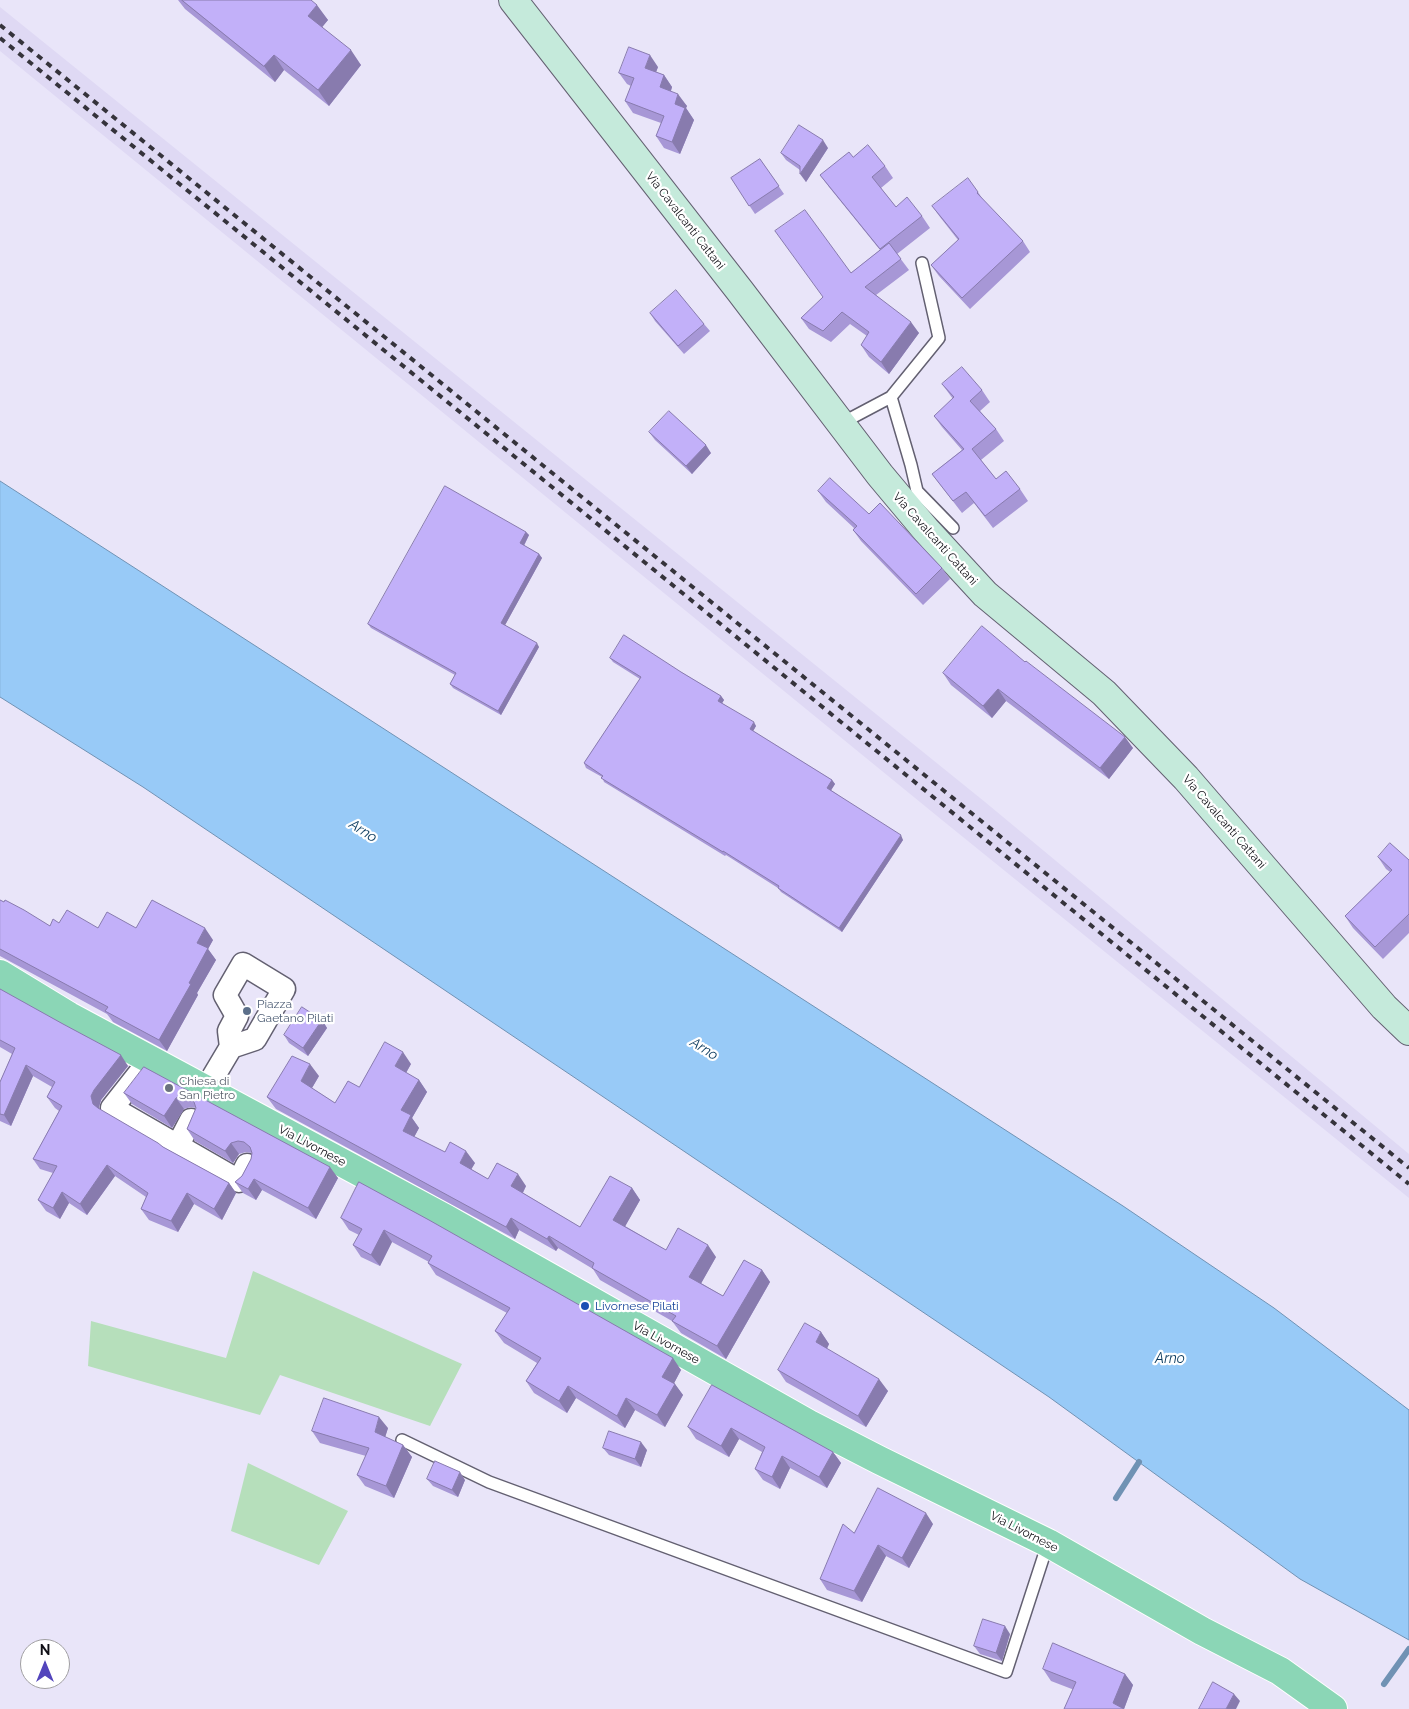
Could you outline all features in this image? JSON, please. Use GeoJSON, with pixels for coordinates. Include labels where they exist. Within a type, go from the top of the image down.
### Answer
{"type":"FeatureCollection","features":[{"type":"Feature","properties":{"kind":"main road","name":"Via Livornese"},"geometry":{"type":"LineString","coordinates":[[0,974],[69,1016],[445,1218],[809,1424],[1048,1543],[1202,1631],[1280,1672],[1333,1709]]}},
{"type":"Feature","properties":{"kind":"street","name":"Via Cavalcanti Cattani"},"geometry":{"type":"LineString","coordinates":[[514,0],[885,482],[985,594],[1104,693],[1186,778],[1384,1007],[1409,1031]]}},
{"type":"Feature","properties":{"kind":"street"},"geometry":{"type":"LineString","coordinates":[[206,1089],[231,1047]]}},
{"type":"Feature","properties":{"kind":"street"},"geometry":{"type":"LineString","coordinates":[[150,1059],[112,1108],[238,1181],[247,1165]]}},
{"type":"Feature","properties":{"kind":"street"},"geometry":{"type":"LineString","coordinates":[[177,1147],[190,1120]]}},
{"type":"Feature","properties":{"kind":"lane"},"geometry":{"type":"LineString","coordinates":[[840,424],[891,397],[939,338],[922,263]]}},
{"type":"Feature","properties":{"kind":"lane"},"geometry":{"type":"LineString","coordinates":[[891,397],[917,491],[952,528]]}},
{"type":"Feature","properties":{"kind":"lane"},"geometry":{"type":"LineString","coordinates":[[402,1440],[489,1482],[1006,1672],[1048,1543]]}},
{"type":"Feature","properties":{"kind":"shaded area"},"geometry":{"type":"Polygon","coordinates":[[[0,7],[985,802],[1409,1154],[1409,1198],[942,820],[0,51],[0,7]]]}},
{"type":"Feature","properties":{"kind":"green space"},"geometry":{"type":"Polygon","coordinates":[[[253,1271],[462,1364],[430,1426],[280,1375],[260,1415],[88,1366],[91,1321],[226,1358],[253,1271]]]}},
{"type":"Feature","properties":{"kind":"green space"},"geometry":{"type":"Polygon","coordinates":[[[248,1463],[348,1511],[319,1565],[231,1531],[248,1463]]]}},
{"type":"Feature","properties":{"kind":"water","name":"Arno"},"geometry":{"type":"Polygon","coordinates":[[[0,481],[1123,1206],[1274,1308],[1409,1410],[1409,1640],[1300,1579],[1049,1397],[143,787],[0,697],[0,481]]]}},
{"type":"Feature","properties":{"kind":"building"},"geometry":{"type":"Polygon","coordinates":[[[182,0],[311,0],[317,5],[308,16],[351,50],[318,90],[274,55],[264,66],[182,0]]]}},
{"type":"Feature","properties":{"kind":"building"},"geometry":{"type":"Polygon","coordinates":[[[629,47],[650,55],[645,68],[664,75],[660,87],[678,94],[675,104],[685,108],[672,142],[656,136],[664,116],[625,101],[634,78],[619,73],[629,47]]]}},
{"type":"Feature","properties":{"kind":"building"},"geometry":{"type":"Polygon","coordinates":[[[799,125],[823,140],[800,174],[800,166],[781,153],[799,125]]]}},
{"type":"Feature","properties":{"kind":"building"},"geometry":{"type":"Polygon","coordinates":[[[868,145],[885,166],[872,177],[896,207],[907,197],[922,216],[880,249],[820,175],[849,152],[853,157],[868,145]]]}},
{"type":"Feature","properties":{"kind":"building"},"geometry":{"type":"Polygon","coordinates":[[[760,159],[779,186],[749,206],[731,178],[760,159]]]}},
{"type":"Feature","properties":{"kind":"building"},"geometry":{"type":"Polygon","coordinates":[[[968,178],[977,193],[1023,241],[962,298],[931,265],[959,239],[932,206],[968,178]]]}},
{"type":"Feature","properties":{"kind":"building"},"geometry":{"type":"Polygon","coordinates":[[[805,210],[851,273],[889,243],[901,259],[865,287],[911,322],[881,362],[861,345],[869,332],[842,312],[823,331],[801,318],[823,297],[775,231],[805,210]]]}},
{"type":"Feature","properties":{"kind":"building"},"geometry":{"type":"Polygon","coordinates":[[[676,290],[704,324],[678,346],[650,313],[676,290]]]}},
{"type":"Feature","properties":{"kind":"building"},"geometry":{"type":"Polygon","coordinates":[[[962,367],[982,390],[970,401],[996,429],[972,449],[996,479],[1006,471],[1020,489],[985,516],[966,492],[953,501],[932,474],[964,449],[934,416],[954,397],[942,384],[962,367]]]}},
{"type":"Feature","properties":{"kind":"building"},"geometry":{"type":"Polygon","coordinates":[[[669,411],[706,445],[686,466],[649,432],[669,411]]]}},
{"type":"Feature","properties":{"kind":"building"},"geometry":{"type":"Polygon","coordinates":[[[830,478],[869,514],[880,503],[942,568],[916,594],[853,530],[857,526],[818,491],[830,478]]]}},
{"type":"Feature","properties":{"kind":"building"},"geometry":{"type":"Polygon","coordinates":[[[445,486],[526,532],[520,543],[539,554],[501,623],[537,643],[498,711],[450,684],[456,673],[368,624],[445,486]]]}},
{"type":"Feature","properties":{"kind":"building"},"geometry":{"type":"Polygon","coordinates":[[[982,626],[1025,662],[1125,737],[1100,768],[998,689],[983,706],[943,673],[982,626]]]}},
{"type":"Feature","properties":{"kind":"building"},"geometry":{"type":"Polygon","coordinates":[[[624,635],[721,696],[718,701],[754,722],[750,729],[832,780],[827,788],[901,835],[839,928],[778,888],[779,886],[601,778],[603,776],[584,763],[641,677],[610,658],[624,635]]]}},
{"type":"Feature","properties":{"kind":"building"},"geometry":{"type":"Polygon","coordinates":[[[1390,843],[1409,860],[1409,914],[1375,947],[1345,916],[1392,870],[1378,857],[1390,843]]]}},
{"type":"Feature","properties":{"kind":"building"},"geometry":{"type":"Polygon","coordinates":[[[0,900],[4,902],[5,900],[50,926],[53,919],[59,923],[67,910],[98,928],[107,912],[136,928],[152,900],[205,928],[197,943],[208,948],[189,983],[191,984],[159,1040],[105,1011],[108,1007],[0,949],[0,900]]]}},
{"type":"Feature","properties":{"kind":"building"},"geometry":{"type":"Polygon","coordinates":[[[0,989],[121,1055],[94,1090],[91,1096],[93,1104],[163,1147],[229,1183],[214,1209],[187,1193],[171,1221],[141,1209],[148,1193],[107,1165],[80,1204],[62,1192],[53,1208],[38,1200],[57,1166],[33,1159],[62,1106],[47,1097],[55,1082],[26,1065],[4,1115],[0,1114],[0,1082],[15,1048],[0,1040],[0,989]]]}},
{"type":"Feature","properties":{"kind":"building"},"geometry":{"type":"Polygon","coordinates":[[[302,1007],[322,1020],[303,1048],[284,1035],[302,1007]]]}},
{"type":"Feature","properties":{"kind":"building"},"geometry":{"type":"Polygon","coordinates":[[[385,1042],[403,1052],[395,1066],[419,1080],[401,1110],[411,1115],[403,1131],[445,1152],[450,1142],[466,1151],[460,1163],[488,1179],[497,1163],[518,1174],[511,1186],[580,1227],[610,1176],[632,1188],[613,1220],[666,1250],[678,1228],[708,1245],[689,1277],[723,1296],[744,1260],[762,1270],[717,1346],[672,1321],[676,1316],[592,1268],[594,1263],[549,1236],[547,1239],[511,1218],[506,1227],[267,1097],[292,1056],[310,1064],[301,1081],[335,1103],[348,1081],[359,1087],[385,1042]]]}},
{"type":"Feature","properties":{"kind":"building"},"geometry":{"type":"Polygon","coordinates":[[[144,1067],[330,1167],[308,1208],[254,1179],[248,1189],[235,1182],[242,1176],[251,1159],[250,1147],[244,1142],[238,1141],[231,1143],[225,1151],[187,1129],[196,1108],[194,1102],[189,1097],[183,1095],[176,1098],[164,1116],[124,1093],[144,1067]]]}},
{"type":"Feature","properties":{"kind":"building"},"geometry":{"type":"Polygon","coordinates":[[[359,1182],[673,1358],[662,1377],[675,1384],[657,1415],[626,1398],[617,1416],[568,1386],[559,1401],[526,1381],[541,1358],[495,1331],[510,1308],[428,1263],[432,1256],[384,1230],[371,1255],[353,1245],[362,1229],[341,1218],[359,1182]]]}},
{"type":"Feature","properties":{"kind":"building"},"geometry":{"type":"Polygon","coordinates":[[[805,1323],[821,1332],[816,1342],[879,1379],[858,1416],[778,1370],[805,1323]]]}},
{"type":"Feature","properties":{"kind":"building"},"geometry":{"type":"Polygon","coordinates":[[[712,1385],[833,1452],[819,1477],[782,1456],[772,1477],[755,1469],[765,1447],[731,1428],[721,1446],[688,1427],[712,1385]]]}},
{"type":"Feature","properties":{"kind":"building"},"geometry":{"type":"Polygon","coordinates":[[[324,1398],[379,1417],[375,1432],[403,1445],[386,1486],[357,1475],[369,1448],[312,1431],[324,1398]]]}},
{"type":"Feature","properties":{"kind":"building"},"geometry":{"type":"Polygon","coordinates":[[[609,1431],[641,1442],[635,1459],[603,1448],[609,1431]]]}},
{"type":"Feature","properties":{"kind":"building"},"geometry":{"type":"Polygon","coordinates":[[[435,1461],[460,1472],[452,1490],[427,1479],[435,1461]]]}},
{"type":"Feature","properties":{"kind":"building"},"geometry":{"type":"Polygon","coordinates":[[[878,1488],[926,1513],[902,1558],[878,1545],[854,1591],[820,1579],[843,1524],[854,1533],[878,1488]]]}},
{"type":"Feature","properties":{"kind":"building"},"geometry":{"type":"Polygon","coordinates":[[[983,1619],[1005,1626],[996,1653],[974,1646],[983,1619]]]}},
{"type":"Feature","properties":{"kind":"building"},"geometry":{"type":"Polygon","coordinates":[[[1053,1643],[1125,1674],[1113,1703],[1124,1709],[1064,1709],[1076,1682],[1043,1669],[1053,1643]]]}},
{"type":"Feature","properties":{"kind":"building"},"geometry":{"type":"Polygon","coordinates":[[[1213,1682],[1234,1694],[1226,1709],[1199,1709],[1213,1682]]]}},
{"type":"Feature","properties":{"kind":"waterway"},"geometry":{"type":"LineString","coordinates":[[1116,1498],[1139,1462]]}},
{"type":"Feature","properties":{"kind":"waterway"},"geometry":{"type":"LineString","coordinates":[[1384,1684],[1409,1649]]}},
{"type":"Feature","properties":{"kind":"railway"},"geometry":{"type":"LineString","coordinates":[[0,25],[1409,1168]]}},
{"type":"Feature","properties":{"kind":"railway"},"geometry":{"type":"LineString","coordinates":[[0,38],[1409,1184]]}},
{"type":"Feature","properties":{"kind":"place","name":"Piazza Gaetano Pilati"},"geometry":{"type":"Point","coordinates":[247,1011]}},
{"type":"Feature","properties":{"kind":"place","name":"Chiesa di San Pietro"},"geometry":{"type":"Point","coordinates":[169,1088]}},
{"type":"Feature","properties":{"kind":"place","name":"Livornese Pilati"},"geometry":{"type":"Point","coordinates":[585,1306]}}]}
